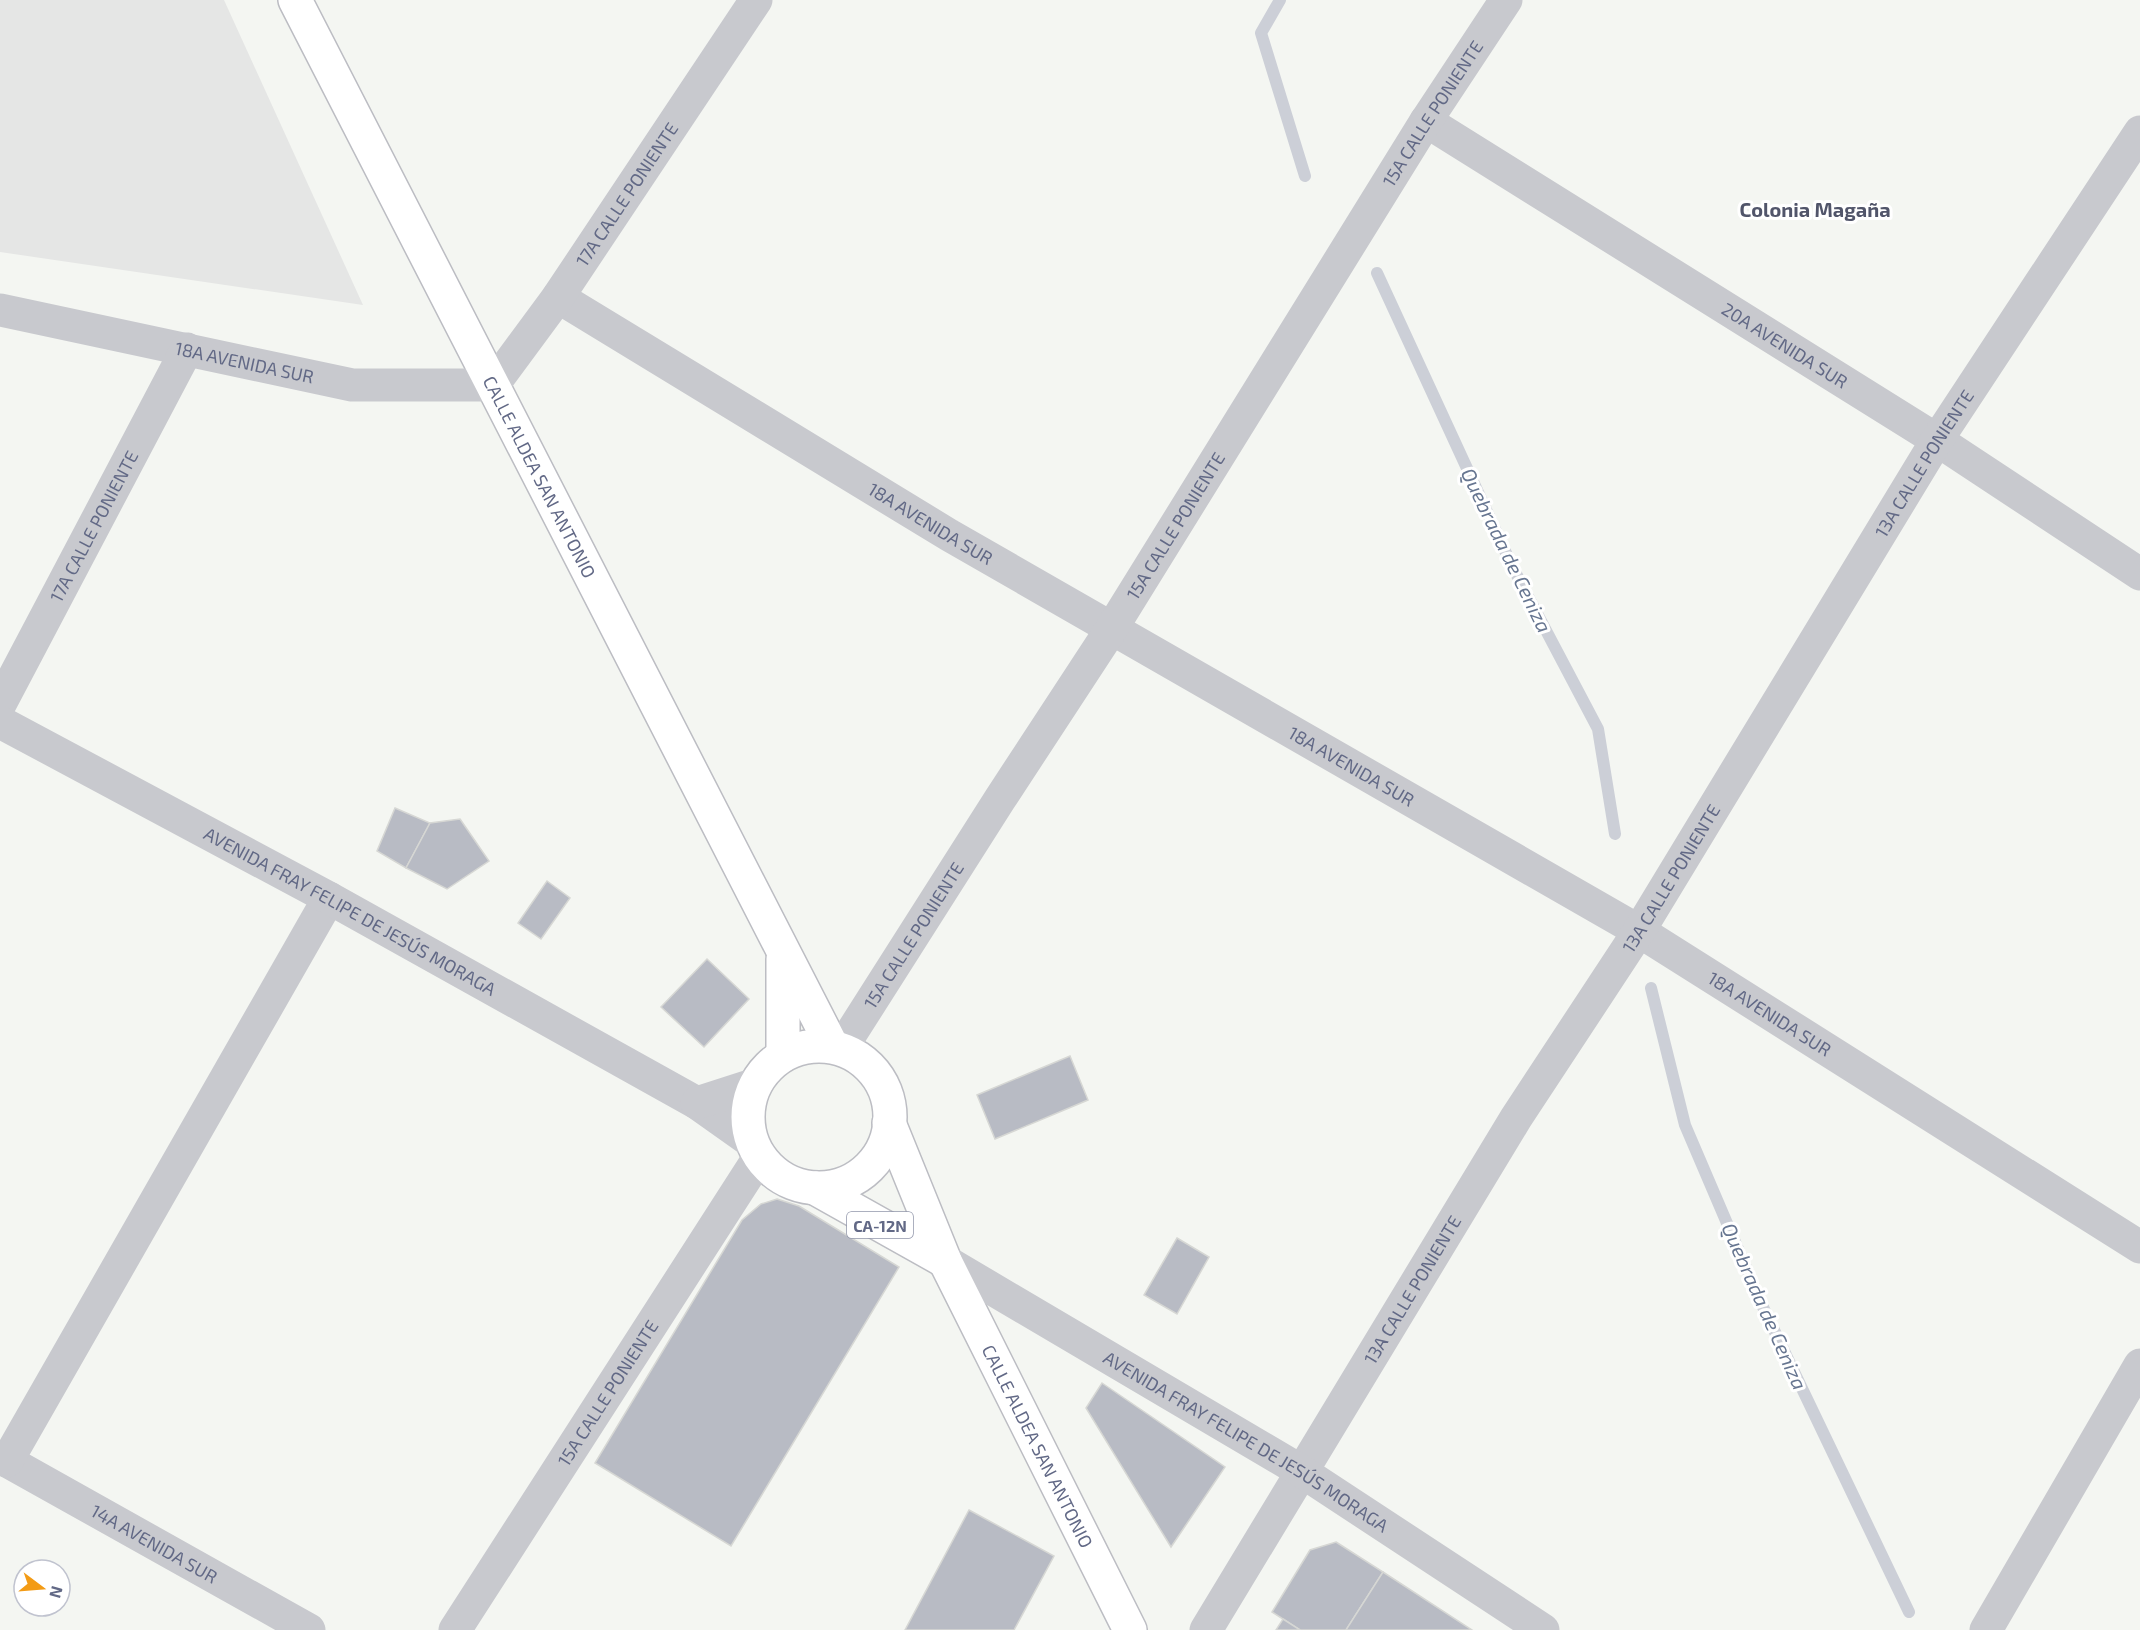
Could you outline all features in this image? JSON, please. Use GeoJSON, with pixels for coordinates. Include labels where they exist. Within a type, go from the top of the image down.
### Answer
{"type":"FeatureCollection","features":[{"type":"Feature","properties":{"kind":"main road","name":"CALLE ALDEA SAN ANTONIO"},"geometry":{"type":"LineString","coordinates":[[295,0],[783,954],[836,1047]]}},
{"type":"Feature","properties":{"kind":"main road","name":"CALLE ALDEA SAN ANTONIO"},"geometry":{"type":"LineString","coordinates":[[783,954],[783,1055]]}},
{"type":"Feature","properties":{"kind":"main road"},"geometry":{"type":"LineString","coordinates":[[836,1047],[862,1059],[878,1077],[888,1098],[890,1123],[884,1144],[873,1163],[857,1177],[836,1186],[815,1188],[794,1184],[775,1173],[756,1149],[748,1122],[749,1102],[756,1084],[767,1067],[783,1055],[798,1048],[836,1047]]}},
{"type":"Feature","properties":{"kind":"main road","name":"CALLE ALDEA SAN ANTONIO"},"geometry":{"type":"LineString","coordinates":[[890,1123],[945,1261],[1130,1630]]}},
{"type":"Feature","properties":{"kind":"main road","name":"CA-12N"},"geometry":{"type":"LineString","coordinates":[[815,1188],[945,1261]]}},
{"type":"Feature","properties":{"kind":"street","name":"17A CALLE PONIENTE"},"geometry":{"type":"LineString","coordinates":[[493,385],[558,297],[756,0]]}},
{"type":"Feature","properties":{"kind":"street","name":"15A CALLE PONIENTE"},"geometry":{"type":"LineString","coordinates":[[836,1047],[1112,628],[1426,121],[1506,0]]}},
{"type":"Feature","properties":{"kind":"street","name":"20A AVENIDA SUR"},"geometry":{"type":"LineString","coordinates":[[1426,121],[1937,440],[2140,574]]}},
{"type":"Feature","properties":{"kind":"street","name":"13A CALLE PONIENTE"},"geometry":{"type":"LineString","coordinates":[[1206,1630],[1516,1118],[1639,931],[1937,440],[2140,132]]}},
{"type":"Feature","properties":{"kind":"street","name":"18A AVENIDA SUR"},"geometry":{"type":"LineString","coordinates":[[558,297],[949,535],[1639,931],[2140,1247]]}},
{"type":"Feature","properties":{"kind":"street","name":"18A AVENIDA SUR"},"geometry":{"type":"LineString","coordinates":[[0,310],[352,386],[493,385]]}},
{"type":"Feature","properties":{"kind":"street","name":"17A CALLE PONIENTE"},"geometry":{"type":"LineString","coordinates":[[0,704],[187,349]]}},
{"type":"Feature","properties":{"kind":"street","name":"AVENIDA FRAY FELIPE DE JESÚS MORAGA"},"geometry":{"type":"LineString","coordinates":[[0,722],[328,898],[697,1103],[756,1149]]}},
{"type":"Feature","properties":{"kind":"street"},"geometry":{"type":"LineString","coordinates":[[4,1459],[328,898]]}},
{"type":"Feature","properties":{"kind":"street"},"geometry":{"type":"LineString","coordinates":[[697,1103],[756,1084]]}},
{"type":"Feature","properties":{"kind":"street","name":"15A CALLE PONIENTE"},"geometry":{"type":"LineString","coordinates":[[455,1630],[756,1149]]}},
{"type":"Feature","properties":{"kind":"street","name":"AVENIDA FRAY FELIPE DE JESÚS MORAGA"},"geometry":{"type":"LineString","coordinates":[[945,1261],[1301,1471],[1543,1630]]}},
{"type":"Feature","properties":{"kind":"street"},"geometry":{"type":"LineString","coordinates":[[1986,1630],[2140,1365]]}},
{"type":"Feature","properties":{"kind":"street","name":"14A AVENIDA SUR"},"geometry":{"type":"LineString","coordinates":[[4,1459],[309,1630]]}},
{"type":"Feature","properties":{"kind":"shaded area"},"geometry":{"type":"Polygon","coordinates":[[[0,0],[224,0],[363,305],[0,252],[0,0]]]}},
{"type":"Feature","properties":{"kind":"building"},"geometry":{"type":"Polygon","coordinates":[[[395,808],[430,823],[406,868],[377,851],[395,808]]]}},
{"type":"Feature","properties":{"kind":"building"},"geometry":{"type":"Polygon","coordinates":[[[460,819],[489,861],[447,889],[406,868],[430,823],[460,819]]]}},
{"type":"Feature","properties":{"kind":"building"},"geometry":{"type":"Polygon","coordinates":[[[547,881],[570,898],[541,939],[518,923],[547,881]]]}},
{"type":"Feature","properties":{"kind":"building"},"geometry":{"type":"Polygon","coordinates":[[[707,959],[749,999],[704,1047],[661,1007],[707,959]]]}},
{"type":"Feature","properties":{"kind":"building"},"geometry":{"type":"Polygon","coordinates":[[[1070,1056],[1088,1100],[995,1139],[977,1095],[1070,1056]]]}},
{"type":"Feature","properties":{"kind":"building"},"geometry":{"type":"Polygon","coordinates":[[[777,1199],[799,1206],[899,1267],[731,1546],[595,1463],[742,1220],[761,1204],[777,1199]]]}},
{"type":"Feature","properties":{"kind":"building"},"geometry":{"type":"Polygon","coordinates":[[[1177,1238],[1209,1257],[1177,1314],[1144,1295],[1177,1238]]]}},
{"type":"Feature","properties":{"kind":"building"},"geometry":{"type":"Polygon","coordinates":[[[1102,1383],[1225,1467],[1171,1547],[1086,1408],[1102,1383]]]}},
{"type":"Feature","properties":{"kind":"building"},"geometry":{"type":"Polygon","coordinates":[[[969,1510],[1054,1556],[1014,1630],[905,1630],[969,1510]]]}},
{"type":"Feature","properties":{"kind":"building"},"geometry":{"type":"Polygon","coordinates":[[[1336,1542],[1383,1572],[1346,1630],[1300,1630],[1272,1612],[1310,1550],[1336,1542]]]}},
{"type":"Feature","properties":{"kind":"building"},"geometry":{"type":"Polygon","coordinates":[[[1383,1572],[1472,1630],[1346,1630],[1383,1572]]]}},
{"type":"Feature","properties":{"kind":"building"},"geometry":{"type":"Polygon","coordinates":[[[1283,1619],[1300,1630],[1276,1630],[1283,1619]]]}},
{"type":"Feature","properties":{"kind":"waterway","name":"Quebrada de Ceniza"},"geometry":{"type":"LineString","coordinates":[[1280,0],[1261,33],[1305,176]]}},
{"type":"Feature","properties":{"kind":"waterway","name":"Quebrada de Ceniza"},"geometry":{"type":"LineString","coordinates":[[1377,273],[1512,566],[1598,729],[1615,834]]}},
{"type":"Feature","properties":{"kind":"waterway","name":"Quebrada de Ceniza"},"geometry":{"type":"LineString","coordinates":[[1651,988],[1685,1125],[1762,1305],[1909,1612]]}},
{"type":"Feature","properties":{"kind":"district","name":"Colonia Magaña"},"geometry":{"type":"Point","coordinates":[1815,209]}}]}
